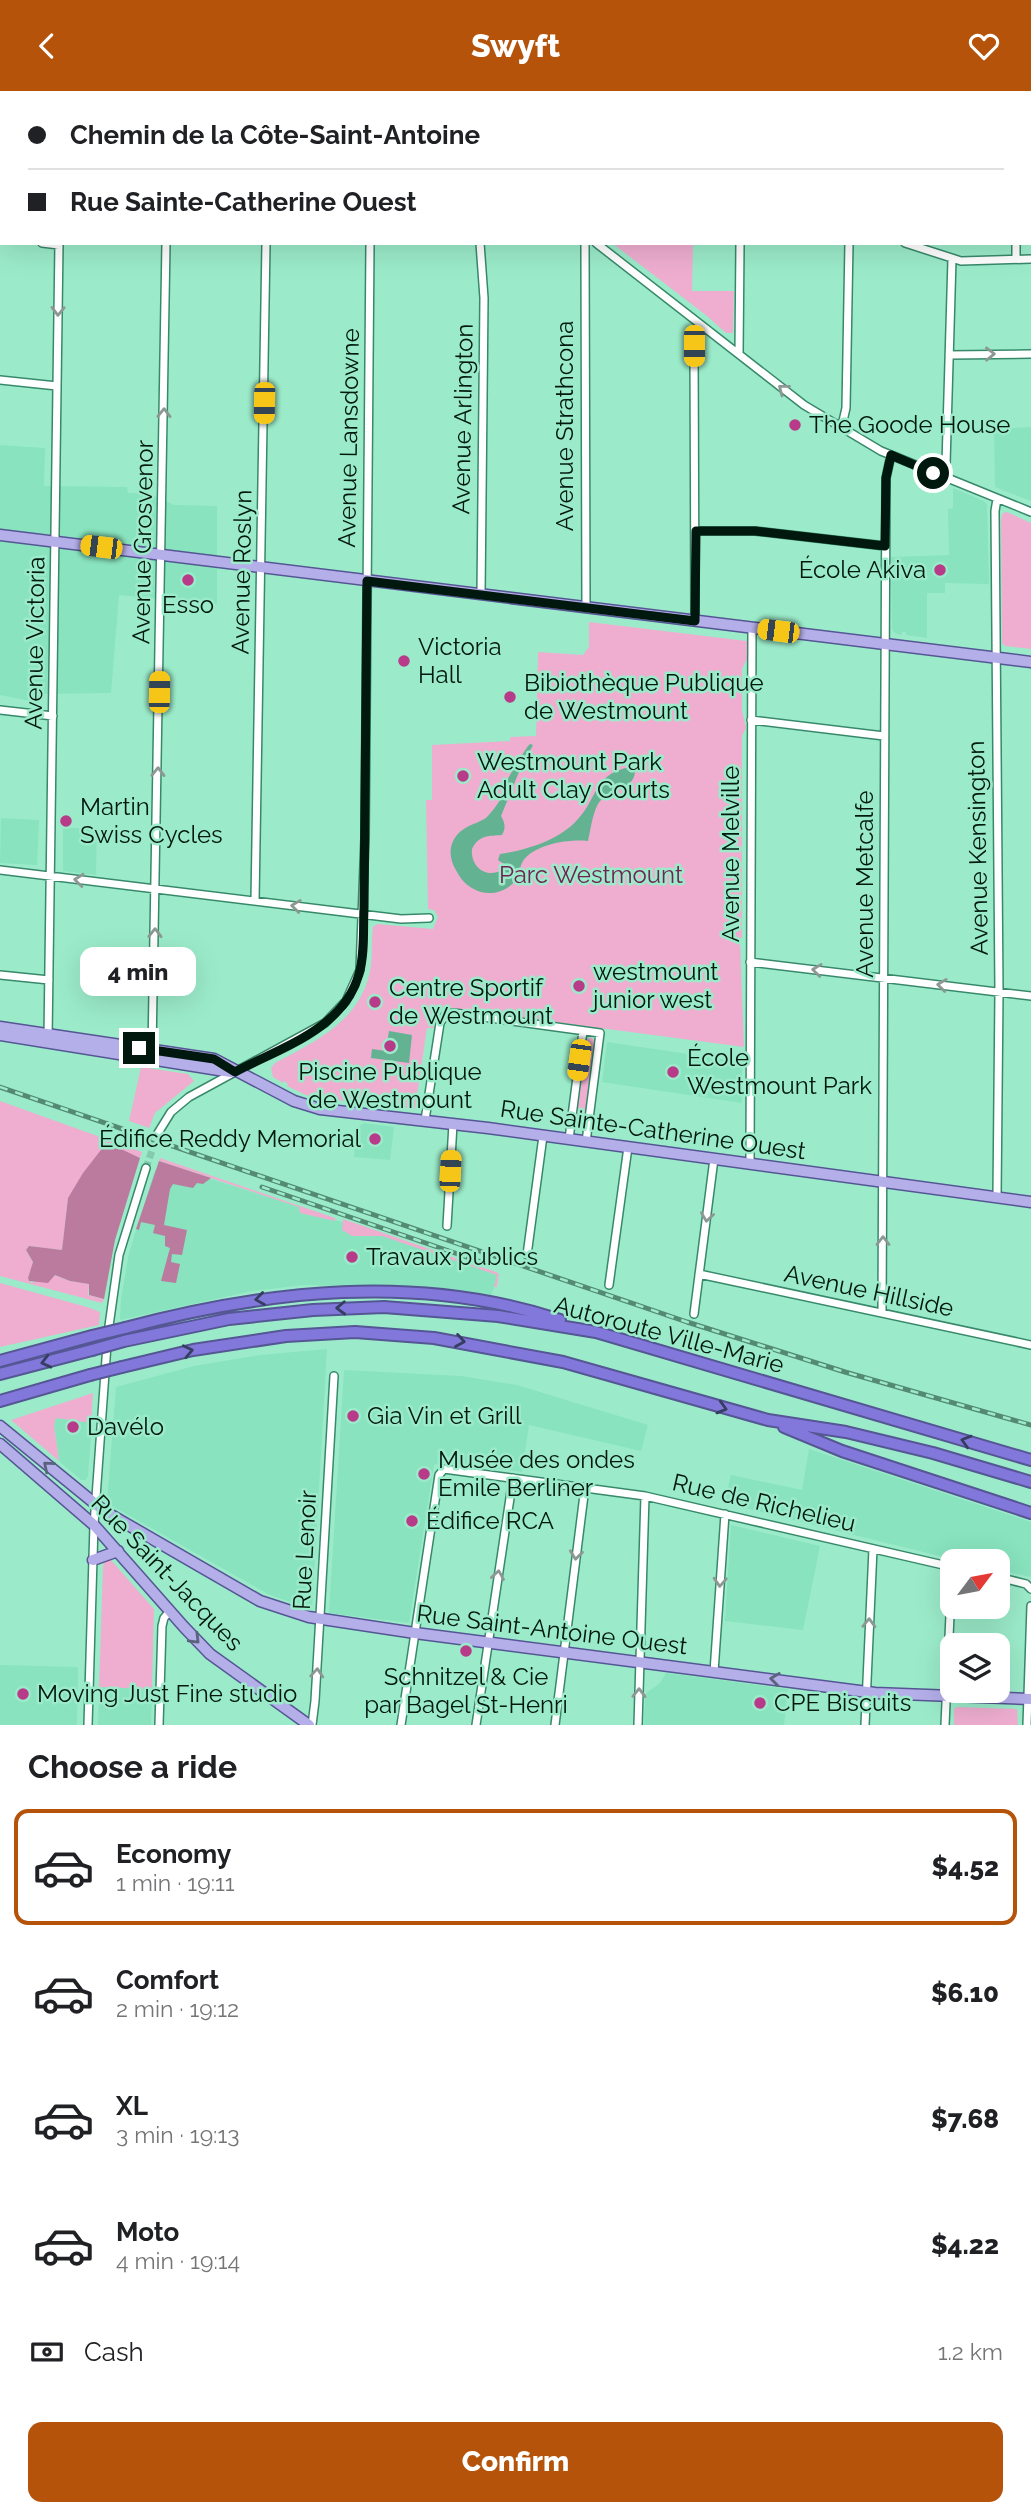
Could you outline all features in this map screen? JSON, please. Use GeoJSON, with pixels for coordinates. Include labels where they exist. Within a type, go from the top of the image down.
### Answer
{"type":"FeatureCollection","features":[{"type":"Feature","properties":{"kind":"highway"},"geometry":{"type":"LineString","coordinates":[[0,1361],[201,1308],[330,1293],[388,1292],[496,1302],[596,1332]]}},
{"type":"Feature","properties":{"kind":"highway","name":"Autoroute Ville-Marie"},"geometry":{"type":"LineString","coordinates":[[0,1374],[179,1328],[247,1316],[376,1307],[436,1309],[498,1315],[596,1332],[1031,1460]]}},
{"type":"Feature","properties":{"kind":"highway"},"geometry":{"type":"LineString","coordinates":[[0,1401],[180,1353],[266,1338],[355,1332],[418,1336],[464,1342],[562,1362],[768,1420],[846,1432],[933,1453],[1031,1482]]}},
{"type":"Feature","properties":{"kind":"highway"},"geometry":{"type":"LineString","coordinates":[[0,1354],[21,1355]]}},
{"type":"Feature","properties":{"kind":"highway"},"geometry":{"type":"LineString","coordinates":[[768,1420],[842,1451],[1031,1513]]}},
{"type":"Feature","properties":{"kind":"main road"},"geometry":{"type":"LineString","coordinates":[[0,535],[1031,662]]}},
{"type":"Feature","properties":{"kind":"main road","name":"Rue Sainte-Catherine Ouest"},"geometry":{"type":"LineString","coordinates":[[0,1027],[235,1072]]}},
{"type":"Feature","properties":{"kind":"main road","name":"Rue Sainte-Catherine Ouest"},"geometry":{"type":"LineString","coordinates":[[0,1035],[48,1038],[214,1059],[235,1072],[309,1106],[1031,1202]]}},
{"type":"Feature","properties":{"kind":"main road","name":"Rue Saint-Jacques"},"geometry":{"type":"LineString","coordinates":[[0,1426],[96,1506]]}},
{"type":"Feature","properties":{"kind":"main road","name":"Rue Saint-Jacques"},"geometry":{"type":"LineString","coordinates":[[0,1444],[94,1525],[210,1654],[310,1725]]}},
{"type":"Feature","properties":{"kind":"main road","name":"Rue Saint-Antoine Ouest"},"geometry":{"type":"LineString","coordinates":[[96,1506],[260,1601],[320,1620],[867,1691],[940,1696]]}},
{"type":"Feature","properties":{"kind":"main road"},"geometry":{"type":"LineString","coordinates":[[93,1560],[118,1551]]}},
{"type":"Feature","properties":{"kind":"main road","name":"Rue Saint-Antoine Ouest"},"geometry":{"type":"LineString","coordinates":[[1010,1698],[1030,1699]]}},
{"type":"Feature","properties":{"kind":"street","name":"Avenue Victoria"},"geometry":{"type":"LineString","coordinates":[[48,1038],[59,245]]}},
{"type":"Feature","properties":{"kind":"street","name":"Avenue Grosvenor"},"geometry":{"type":"LineString","coordinates":[[152,1050],[166,245]]}},
{"type":"Feature","properties":{"kind":"street","name":"Avenue Roslyn"},"geometry":{"type":"LineString","coordinates":[[255,901],[267,245]]}},
{"type":"Feature","properties":{"kind":"street","name":"Avenue Lansdowne"},"geometry":{"type":"LineString","coordinates":[[158,1133],[171,1112],[184,1100],[316,1029],[340,1009],[359,975],[364,914],[370,245]]}},
{"type":"Feature","properties":{"kind":"street","name":"Avenue Arlington"},"geometry":{"type":"LineString","coordinates":[[480,245],[484,298],[481,595]]}},
{"type":"Feature","properties":{"kind":"street","name":"Avenue Strathcona"},"geometry":{"type":"LineString","coordinates":[[584,245],[586,608]]}},
{"type":"Feature","properties":{"kind":"street"},"geometry":{"type":"LineString","coordinates":[[599,245],[804,405],[839,428],[891,455],[1031,512]]}},
{"type":"Feature","properties":{"kind":"street"},"geometry":{"type":"LineString","coordinates":[[739,354],[740,245]]}},
{"type":"Feature","properties":{"kind":"street"},"geometry":{"type":"LineString","coordinates":[[839,428],[846,408],[849,245]]}},
{"type":"Feature","properties":{"kind":"street"},"geometry":{"type":"LineString","coordinates":[[911,245],[961,261],[1031,259]]}},
{"type":"Feature","properties":{"kind":"street"},"geometry":{"type":"LineString","coordinates":[[1016,245],[1016,259]]}},
{"type":"Feature","properties":{"kind":"street"},"geometry":{"type":"LineString","coordinates":[[943,476],[946,464],[952,259]]}},
{"type":"Feature","properties":{"kind":"street"},"geometry":{"type":"LineString","coordinates":[[695,621],[694,346],[696,332],[701,325]]}},
{"type":"Feature","properties":{"kind":"street"},"geometry":{"type":"LineString","coordinates":[[949,355],[1031,354]]}},
{"type":"Feature","properties":{"kind":"street"},"geometry":{"type":"LineString","coordinates":[[0,380],[57,386]]}},
{"type":"Feature","properties":{"kind":"street","name":"Avenue Metcalfe"},"geometry":{"type":"LineString","coordinates":[[882,1313],[885,546],[886,478],[891,455]]}},
{"type":"Feature","properties":{"kind":"street","name":"Avenue Kensington"},"geometry":{"type":"LineString","coordinates":[[997,499],[997,1197]]}},
{"type":"Feature","properties":{"kind":"street"},"geometry":{"type":"LineString","coordinates":[[696,531],[755,531],[885,546]]}},
{"type":"Feature","properties":{"kind":"street","name":"Avenue Melville"},"geometry":{"type":"LineString","coordinates":[[750,1164],[752,628]]}},
{"type":"Feature","properties":{"kind":"street"},"geometry":{"type":"LineString","coordinates":[[0,710],[53,716]]}},
{"type":"Feature","properties":{"kind":"street"},"geometry":{"type":"LineString","coordinates":[[751,720],[884,736]]}},
{"type":"Feature","properties":{"kind":"street"},"geometry":{"type":"LineString","coordinates":[[0,870],[407,919],[429,918]]}},
{"type":"Feature","properties":{"kind":"street"},"geometry":{"type":"LineString","coordinates":[[750,962],[1031,996]]}},
{"type":"Feature","properties":{"kind":"street"},"geometry":{"type":"LineString","coordinates":[[0,975],[49,980]]}},
{"type":"Feature","properties":{"kind":"street"},"geometry":{"type":"LineString","coordinates":[[425,1121],[442,1017],[448,1014],[600,1033],[586,1142]]}},
{"type":"Feature","properties":{"kind":"street"},"geometry":{"type":"LineString","coordinates":[[569,1139],[583,1031]]}},
{"type":"Feature","properties":{"kind":"street"},"geometry":{"type":"LineString","coordinates":[[447,1226],[453,1124]]}},
{"type":"Feature","properties":{"kind":"street"},"geometry":{"type":"LineString","coordinates":[[527,1255],[543,1136]]}},
{"type":"Feature","properties":{"kind":"street"},"geometry":{"type":"LineString","coordinates":[[609,1285],[628,1147]]}},
{"type":"Feature","properties":{"kind":"street"},"geometry":{"type":"LineString","coordinates":[[694,1314],[715,1159]]}},
{"type":"Feature","properties":{"kind":"street"},"geometry":{"type":"LineString","coordinates":[[88,1725],[94,1525],[107,1356],[119,1255],[146,1168]]}},
{"type":"Feature","properties":{"kind":"street","name":"Avenue Hillside"},"geometry":{"type":"LineString","coordinates":[[699,1274],[1031,1345]]}},
{"type":"Feature","properties":{"kind":"street","name":"Rue Lenoir"},"geometry":{"type":"LineString","coordinates":[[310,1725],[320,1620],[334,1376]]}},
{"type":"Feature","properties":{"kind":"street","name":"Rue de Richelieu"},"geometry":{"type":"LineString","coordinates":[[415,1633],[441,1470],[447,1469],[645,1496],[940,1566]]}},
{"type":"Feature","properties":{"kind":"street"},"geometry":{"type":"LineString","coordinates":[[476,1725],[513,1478]]}},
{"type":"Feature","properties":{"kind":"street"},"geometry":{"type":"LineString","coordinates":[[555,1725],[584,1487]]}},
{"type":"Feature","properties":{"kind":"street"},"geometry":{"type":"LineString","coordinates":[[638,1725],[645,1496]]}},
{"type":"Feature","properties":{"kind":"street"},"geometry":{"type":"LineString","coordinates":[[714,1672],[724,1514]]}},
{"type":"Feature","properties":{"kind":"street"},"geometry":{"type":"LineString","coordinates":[[865,1725],[873,1549]]}},
{"type":"Feature","properties":{"kind":"street"},"geometry":{"type":"LineString","coordinates":[[1010,1580],[1031,1588]]}},
{"type":"Feature","properties":{"kind":"street"},"geometry":{"type":"LineString","coordinates":[[1027,1725],[1030,1699],[1031,1606]]}},
{"type":"Feature","properties":{"kind":"street"},"geometry":{"type":"LineString","coordinates":[[159,1725],[162,1626],[170,1611]]}},
{"type":"Feature","properties":{"kind":"street"},"geometry":{"type":"LineString","coordinates":[[401,1725],[415,1633]]}},
{"type":"Feature","properties":{"kind":"street"},"geometry":{"type":"LineString","coordinates":[[945,1725],[946,1703]]}},
{"type":"Feature","properties":{"kind":"shaded area"},"geometry":{"type":"Polygon","coordinates":[[[1031,427],[1031,501],[995,487],[994,429],[1031,427]]]}},
{"type":"Feature","properties":{"kind":"shaded area"},"geometry":{"type":"Polygon","coordinates":[[[0,445],[45,448],[44,486],[127,487],[128,493],[148,493],[174,505],[217,506],[217,604],[119,595],[111,693],[40,694],[40,703],[0,695],[0,445]]]}},
{"type":"Feature","properties":{"kind":"shaded area","name":"École Akiva"},"geometry":{"type":"Polygon","coordinates":[[[953,488],[987,504],[989,584],[945,583],[945,593],[927,593],[927,638],[906,635],[906,632],[901,635],[895,633],[892,629],[891,557],[949,555],[948,509],[953,508],[953,488]]]}},
{"type":"Feature","properties":{"kind":"shaded area"},"geometry":{"type":"Polygon","coordinates":[[[530,744],[533,745],[501,816],[504,825],[502,835],[481,839],[472,849],[475,863],[483,871],[495,873],[507,866],[498,860],[500,854],[542,843],[562,833],[578,819],[609,775],[630,767],[635,772],[627,786],[606,795],[599,803],[588,841],[562,842],[536,850],[523,861],[512,885],[497,892],[481,892],[467,885],[459,876],[451,859],[451,847],[461,831],[485,819],[494,809],[507,780],[530,744]]]}},
{"type":"Feature","properties":{"kind":"shaded area"},"geometry":{"type":"Polygon","coordinates":[[[1,818],[39,820],[37,865],[0,863],[1,818]]]}},
{"type":"Feature","properties":{"kind":"shaded area"},"geometry":{"type":"Polygon","coordinates":[[[63,828],[97,828],[96,875],[63,871],[63,828]]]}},
{"type":"Feature","properties":{"kind":"shaded area"},"geometry":{"type":"Polygon","coordinates":[[[389,1031],[412,1035],[409,1063],[371,1058],[372,1049],[386,1051],[389,1031]]]}},
{"type":"Feature","properties":{"kind":"shaded area","name":"École Westmount Park"},"geometry":{"type":"Polygon","coordinates":[[[607,1042],[742,1062],[742,1103],[602,1082],[607,1042]]]}},
{"type":"Feature","properties":{"kind":"shaded area"},"geometry":{"type":"Polygon","coordinates":[[[364,1123],[394,1127],[390,1160],[354,1157],[356,1128],[364,1123]]]}},
{"type":"Feature","properties":{"kind":"shaded area"},"geometry":{"type":"Polygon","coordinates":[[[104,1146],[123,1150],[140,1158],[115,1240],[104,1299],[89,1295],[89,1284],[55,1275],[48,1283],[29,1281],[33,1262],[26,1250],[29,1246],[62,1250],[68,1198],[104,1146]]]}},
{"type":"Feature","properties":{"kind":"shaded area"},"geometry":{"type":"Polygon","coordinates":[[[159,1161],[211,1178],[203,1184],[197,1183],[193,1188],[173,1184],[170,1189],[164,1225],[187,1230],[182,1255],[172,1254],[171,1262],[180,1264],[176,1283],[161,1281],[170,1248],[165,1246],[165,1236],[153,1233],[155,1225],[141,1222],[139,1230],[136,1229],[159,1161]]]}},
{"type":"Feature","properties":{"kind":"shaded area"},"geometry":{"type":"Polygon","coordinates":[[[155,1170],[202,1176],[299,1207],[300,1213],[343,1222],[498,1275],[491,1296],[439,1289],[305,1285],[252,1291],[120,1320],[129,1253],[155,1170]]]}},
{"type":"Feature","properties":{"kind":"shaded area"},"geometry":{"type":"Polygon","coordinates":[[[327,1349],[312,1610],[268,1594],[107,1503],[116,1387],[194,1366],[260,1355],[327,1349]]]}},
{"type":"Feature","properties":{"kind":"shaded area"},"geometry":{"type":"Polygon","coordinates":[[[344,1370],[461,1376],[517,1385],[648,1425],[641,1451],[529,1425],[522,1472],[442,1461],[434,1465],[409,1623],[329,1613],[344,1370]]]}},
{"type":"Feature","properties":{"kind":"shaded area"},"geometry":{"type":"Polygon","coordinates":[[[56,1418],[92,1423],[86,1480],[81,1480],[59,1461],[54,1424],[56,1418]]]}},
{"type":"Feature","properties":{"kind":"shaded area"},"geometry":{"type":"Polygon","coordinates":[[[809,1449],[1031,1522],[1031,1577],[1010,1573],[1010,1549],[940,1549],[940,1556],[724,1503],[731,1475],[802,1490],[809,1449]]]}},
{"type":"Feature","properties":{"kind":"shaded area"},"geometry":{"type":"Polygon","coordinates":[[[731,1525],[820,1546],[803,1630],[725,1621],[731,1525]]]}},
{"type":"Feature","properties":{"kind":"shaded area"},"geometry":{"type":"Polygon","coordinates":[[[0,1665],[78,1667],[77,1725],[0,1725],[0,1665]]]}},
{"type":"Feature","properties":{"kind":"shaded area"},"geometry":{"type":"Polygon","coordinates":[[[666,1673],[788,1689],[784,1725],[644,1725],[645,1694],[660,1683],[666,1673]]]}},
{"type":"Feature","properties":{"kind":"shaded area"},"geometry":{"type":"Polygon","coordinates":[[[99,1687],[152,1689],[151,1725],[98,1725],[99,1687]]]}},
{"type":"Feature","properties":{"kind":"green space"},"geometry":{"type":"Polygon","coordinates":[[[615,245],[693,245],[692,291],[734,291],[733,333],[726,333],[615,245]]]}},
{"type":"Feature","properties":{"kind":"green space"},"geometry":{"type":"Polygon","coordinates":[[[1007,512],[1031,523],[1031,649],[1005,646],[1002,643],[1001,519],[1003,513],[1007,512]]]}},
{"type":"Feature","properties":{"kind":"green space","name":"Parc Westmount"},"geometry":{"type":"Polygon","coordinates":[[[589,622],[747,641],[747,659],[742,669],[742,710],[746,728],[742,736],[740,939],[744,1047],[441,1007],[435,1016],[434,1028],[427,1028],[415,1109],[310,1097],[273,1077],[271,1068],[275,1063],[334,1027],[357,1003],[370,971],[373,927],[377,924],[433,929],[438,917],[434,910],[428,909],[426,800],[432,800],[432,745],[510,741],[510,737],[536,736],[538,652],[583,655],[589,647],[589,622]]]}},
{"type":"Feature","properties":{"kind":"green space"},"geometry":{"type":"Polygon","coordinates":[[[591,1037],[595,1041],[584,1127],[578,1130],[575,1125],[587,1040],[591,1037]]]}},
{"type":"Feature","properties":{"kind":"green space"},"geometry":{"type":"Polygon","coordinates":[[[141,1067],[188,1074],[194,1081],[155,1113],[149,1128],[129,1121],[141,1067]]]}},
{"type":"Feature","properties":{"kind":"green space"},"geometry":{"type":"Polygon","coordinates":[[[0,1101],[142,1152],[140,1158],[108,1146],[68,1198],[62,1250],[29,1246],[26,1250],[33,1263],[28,1278],[31,1283],[54,1275],[89,1284],[88,1295],[104,1299],[102,1303],[0,1276],[0,1101]]]}},
{"type":"Feature","properties":{"kind":"green space"},"geometry":{"type":"Polygon","coordinates":[[[160,1158],[335,1218],[335,1221],[300,1213],[299,1207],[159,1161],[160,1158]]]}},
{"type":"Feature","properties":{"kind":"green space"},"geometry":{"type":"Polygon","coordinates":[[[343,1219],[496,1272],[499,1274],[497,1287],[494,1287],[497,1275],[382,1236],[352,1236],[342,1230],[343,1219]]]}},
{"type":"Feature","properties":{"kind":"green space"},"geometry":{"type":"Polygon","coordinates":[[[0,1283],[100,1312],[99,1325],[0,1347],[0,1283]]]}},
{"type":"Feature","properties":{"kind":"green space"},"geometry":{"type":"Polygon","coordinates":[[[93,1393],[91,1423],[56,1418],[54,1425],[59,1461],[11,1420],[93,1393]]]}},
{"type":"Feature","properties":{"kind":"green space"},"geometry":{"type":"Polygon","coordinates":[[[111,1560],[154,1609],[152,1689],[99,1687],[103,1567],[104,1561],[111,1560]]]}},
{"type":"Feature","properties":{"kind":"green space"},"geometry":{"type":"Polygon","coordinates":[[[954,1709],[1017,1709],[1018,1725],[954,1725],[954,1709]]]}},
{"type":"Feature","properties":{"kind":"tunnel"},"geometry":{"type":"LineString","coordinates":[[146,1168],[158,1133]]}},
{"type":"Feature","properties":{"kind":"railway"},"geometry":{"type":"LineString","coordinates":[[0,1087],[687,1322],[845,1372],[1031,1425]]}},
{"type":"Feature","properties":{"kind":"railway"},"geometry":{"type":"LineString","coordinates":[[262,1187],[487,1264]]}},
{"type":"Feature","properties":{"kind":"place","name":"The Goode House"},"geometry":{"type":"Point","coordinates":[795,425]}},
{"type":"Feature","properties":{"kind":"place","name":"École Akiva"},"geometry":{"type":"Point","coordinates":[940,570]}},
{"type":"Feature","properties":{"kind":"place","name":"Esso"},"geometry":{"type":"Point","coordinates":[188,580]}},
{"type":"Feature","properties":{"kind":"place","name":"Victoria Hall"},"geometry":{"type":"Point","coordinates":[404,661]}},
{"type":"Feature","properties":{"kind":"place","name":"Bibiothèque Publique de Westmount"},"geometry":{"type":"Point","coordinates":[510,697]}},
{"type":"Feature","properties":{"kind":"place","name":"Westmount Park Adult Clay Courts"},"geometry":{"type":"Point","coordinates":[463,776]}},
{"type":"Feature","properties":{"kind":"place","name":"Martin Swiss Cycles"},"geometry":{"type":"Point","coordinates":[66,821]}},
{"type":"Feature","properties":{"kind":"place","name":"westmount junior west"},"geometry":{"type":"Point","coordinates":[579,986]}},
{"type":"Feature","properties":{"kind":"place","name":"Centre Sportif de Westmount"},"geometry":{"type":"Point","coordinates":[375,1002]}},
{"type":"Feature","properties":{"kind":"place","name":"Piscine Publique de Westmount"},"geometry":{"type":"Point","coordinates":[390,1046]}},
{"type":"Feature","properties":{"kind":"place","name":"École Westmount Park"},"geometry":{"type":"Point","coordinates":[673,1072]}},
{"type":"Feature","properties":{"kind":"place","name":"Édifice Reddy Memorial"},"geometry":{"type":"Point","coordinates":[375,1139]}},
{"type":"Feature","properties":{"kind":"place","name":"Travaux publics"},"geometry":{"type":"Point","coordinates":[352,1257]}},
{"type":"Feature","properties":{"kind":"place","name":"Gia Vin et Grill"},"geometry":{"type":"Point","coordinates":[353,1416]}},
{"type":"Feature","properties":{"kind":"place","name":"Davélo"},"geometry":{"type":"Point","coordinates":[73,1427]}},
{"type":"Feature","properties":{"kind":"place","name":"Musée des ondes Emile Berliner"},"geometry":{"type":"Point","coordinates":[424,1474]}},
{"type":"Feature","properties":{"kind":"place","name":"Édifice RCA"},"geometry":{"type":"Point","coordinates":[412,1521]}},
{"type":"Feature","properties":{"kind":"place","name":"Schnitzel & Cie par Bagel St-Henri"},"geometry":{"type":"Point","coordinates":[466,1651]}},
{"type":"Feature","properties":{"kind":"place","name":"Moving Just Fine studio"},"geometry":{"type":"Point","coordinates":[23,1694]}},
{"type":"Feature","properties":{"kind":"place","name":"CPE Biscuits"},"geometry":{"type":"Point","coordinates":[760,1703]}},
{"type":"Feature","properties":{"kind":"route"},"geometry":{"type":"LineString","coordinates":[[139,1048],[214,1059],[235,1072],[321,1026],[340,1009],[355,986],[362,959],[364,908],[367,581],[695,621],[696,531],[743,530],[885,546],[886,478],[891,455],[933,473]]}}]}
